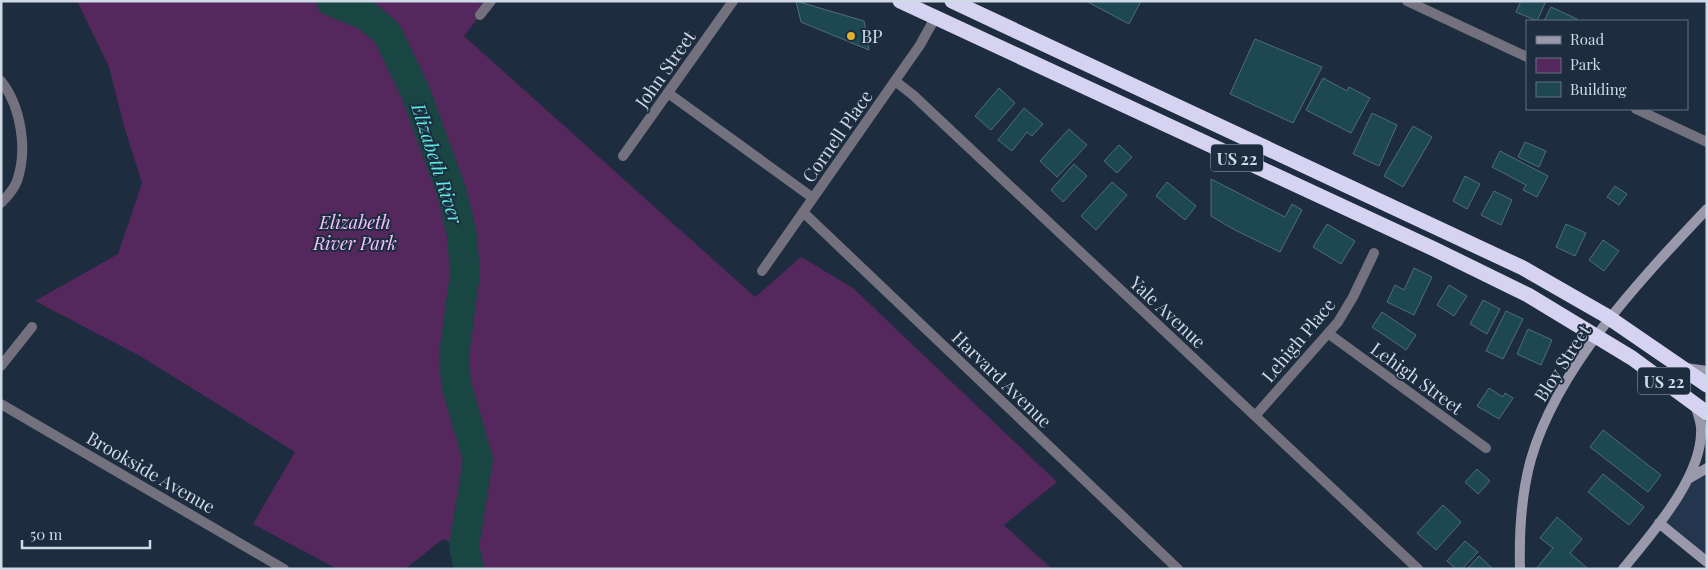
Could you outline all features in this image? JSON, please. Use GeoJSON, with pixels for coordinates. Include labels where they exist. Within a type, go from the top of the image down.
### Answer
{"type":"FeatureCollection","features":[{"type":"Feature","properties":{"kind":"highway","name":"US 22"},"geometry":{"type":"LineString","coordinates":[[900,1],[1549,306],[1605,340],[1701,409]]}},
{"type":"Feature","properties":{"kind":"highway","name":"US 22"},"geometry":{"type":"LineString","coordinates":[[952,1],[1523,268],[1579,298],[1707,386]]}},
{"type":"Feature","properties":{"kind":"street"},"geometry":{"type":"LineString","coordinates":[[480,15],[491,1]]}},
{"type":"Feature","properties":{"kind":"street","name":"John Street"},"geometry":{"type":"LineString","coordinates":[[623,156],[733,1]]}},
{"type":"Feature","properties":{"kind":"street"},"geometry":{"type":"LineString","coordinates":[[1407,1],[1526,57]]}},
{"type":"Feature","properties":{"kind":"street","name":"Cornell Place"},"geometry":{"type":"LineString","coordinates":[[762,271],[895,81],[935,18]]}},
{"type":"Feature","properties":{"kind":"street"},"geometry":{"type":"LineString","coordinates":[[1,81],[14,102],[20,123],[21,145],[17,181],[1,203]]}},
{"type":"Feature","properties":{"kind":"street","name":"Yale Avenue"},"geometry":{"type":"LineString","coordinates":[[895,81],[913,95],[1418,569]]}},
{"type":"Feature","properties":{"kind":"street"},"geometry":{"type":"LineString","coordinates":[[668,93],[813,198]]}},
{"type":"Feature","properties":{"kind":"street"},"geometry":{"type":"LineString","coordinates":[[1638,110],[1707,142]]}},
{"type":"Feature","properties":{"kind":"street","name":"Bloy Street"},"geometry":{"type":"LineString","coordinates":[[1520,569],[1522,506],[1531,460],[1552,404],[1571,373],[1635,289],[1707,209]]}},
{"type":"Feature","properties":{"kind":"street","name":"Harvard Avenue"},"geometry":{"type":"LineString","coordinates":[[804,212],[1178,569]]}},
{"type":"Feature","properties":{"kind":"street","name":"Lehigh Place"},"geometry":{"type":"LineString","coordinates":[[1254,416],[1329,334],[1353,297],[1374,253]]}},
{"type":"Feature","properties":{"kind":"street"},"geometry":{"type":"LineString","coordinates":[[1,366],[32,327]]}},
{"type":"Feature","properties":{"kind":"street","name":"Lehigh Street"},"geometry":{"type":"LineString","coordinates":[[1329,334],[1486,448]]}},
{"type":"Feature","properties":{"kind":"street"},"geometry":{"type":"LineString","coordinates":[[1683,368],[1707,371]]}},
{"type":"Feature","properties":{"kind":"street","name":"Brookside Avenue"},"geometry":{"type":"LineString","coordinates":[[1,404],[284,569]]}},
{"type":"Feature","properties":{"kind":"street"},"geometry":{"type":"LineString","coordinates":[[1624,569],[1659,523],[1688,479],[1700,443],[1701,409]]}},
{"type":"Feature","properties":{"kind":"street"},"geometry":{"type":"LineString","coordinates":[[1688,479],[1707,468]]}},
{"type":"Feature","properties":{"kind":"street"},"geometry":{"type":"LineString","coordinates":[[1659,523],[1707,562]]}},
{"type":"Feature","properties":{"kind":"shaded area"},"geometry":{"type":"Polygon","coordinates":[[[1707,468],[1707,561],[1659,523],[1688,479],[1707,468]]]}},
{"type":"Feature","properties":{"kind":"green space","name":"Elizabeth River Park"},"geometry":{"type":"Polygon","coordinates":[[[77,1],[491,1],[464,36],[755,297],[801,257],[853,288],[1057,482],[1004,525],[1052,569],[457,569],[474,555],[443,539],[405,569],[337,569],[253,524],[295,452],[140,356],[35,301],[118,254],[142,183],[124,126],[109,67],[77,1]]]}},
{"type":"Feature","properties":{"kind":"building","name":"BP"},"geometry":{"type":"Polygon","coordinates":[[[796,1],[864,21],[869,50],[801,22],[796,1]]]}},
{"type":"Feature","properties":{"kind":"building"},"geometry":{"type":"Polygon","coordinates":[[[1086,1],[1141,1],[1129,24],[1086,1]]]}},
{"type":"Feature","properties":{"kind":"building"},"geometry":{"type":"Polygon","coordinates":[[[1521,1],[1546,1],[1537,20],[1516,12],[1521,1]]]}},
{"type":"Feature","properties":{"kind":"building"},"geometry":{"type":"Polygon","coordinates":[[[1551,7],[1577,19],[1576,20],[1544,20],[1551,7]]]}},
{"type":"Feature","properties":{"kind":"building"},"geometry":{"type":"Polygon","coordinates":[[[1255,39],[1322,67],[1293,123],[1230,94],[1255,39]]]}},
{"type":"Feature","properties":{"kind":"building"},"geometry":{"type":"Polygon","coordinates":[[[1323,78],[1347,91],[1349,87],[1370,98],[1351,133],[1306,110],[1323,78]]]}},
{"type":"Feature","properties":{"kind":"building"},"geometry":{"type":"Polygon","coordinates":[[[999,88],[1015,103],[991,130],[975,116],[999,88]]]}},
{"type":"Feature","properties":{"kind":"building"},"geometry":{"type":"Polygon","coordinates":[[[1024,108],[1043,124],[1032,136],[1027,132],[1012,151],[998,140],[1024,108]]]}},
{"type":"Feature","properties":{"kind":"building"},"geometry":{"type":"Polygon","coordinates":[[[1372,113],[1397,125],[1379,166],[1353,154],[1372,113]]]}},
{"type":"Feature","properties":{"kind":"building"},"geometry":{"type":"Polygon","coordinates":[[[1413,126],[1432,137],[1403,187],[1384,176],[1413,126]]]}},
{"type":"Feature","properties":{"kind":"building"},"geometry":{"type":"Polygon","coordinates":[[[1069,129],[1087,145],[1057,177],[1040,161],[1069,129]]]}},
{"type":"Feature","properties":{"kind":"building"},"geometry":{"type":"Polygon","coordinates":[[[1525,142],[1546,151],[1539,167],[1518,157],[1525,142]]]}},
{"type":"Feature","properties":{"kind":"building"},"geometry":{"type":"Polygon","coordinates":[[[1119,145],[1132,157],[1117,173],[1104,161],[1119,145]]]}},
{"type":"Feature","properties":{"kind":"building"},"geometry":{"type":"Polygon","coordinates":[[[1500,151],[1548,176],[1537,197],[1523,190],[1526,185],[1492,167],[1500,151]]]}},
{"type":"Feature","properties":{"kind":"building"},"geometry":{"type":"Polygon","coordinates":[[[1074,164],[1087,176],[1063,202],[1051,190],[1074,164]]]}},
{"type":"Feature","properties":{"kind":"building"},"geometry":{"type":"Polygon","coordinates":[[[1465,176],[1480,184],[1467,209],[1453,201],[1465,176]]]}},
{"type":"Feature","properties":{"kind":"building"},"geometry":{"type":"Polygon","coordinates":[[[1211,179],[1285,217],[1292,204],[1302,210],[1280,252],[1211,216],[1211,179]]]}},
{"type":"Feature","properties":{"kind":"building"},"geometry":{"type":"Polygon","coordinates":[[[1112,182],[1127,195],[1096,230],[1081,216],[1112,182]]]}},
{"type":"Feature","properties":{"kind":"building"},"geometry":{"type":"Polygon","coordinates":[[[1167,182],[1196,206],[1185,220],[1156,196],[1167,182]]]}},
{"type":"Feature","properties":{"kind":"building"},"geometry":{"type":"Polygon","coordinates":[[[1615,186],[1627,194],[1619,205],[1607,197],[1615,186]]]}},
{"type":"Feature","properties":{"kind":"building"},"geometry":{"type":"Polygon","coordinates":[[[1494,191],[1512,200],[1501,225],[1481,215],[1494,191]]]}},
{"type":"Feature","properties":{"kind":"building"},"geometry":{"type":"Polygon","coordinates":[[[1327,224],[1355,241],[1341,264],[1313,247],[1327,224]]]}},
{"type":"Feature","properties":{"kind":"building"},"geometry":{"type":"Polygon","coordinates":[[[1566,224],[1586,233],[1575,256],[1556,247],[1566,224]]]}},
{"type":"Feature","properties":{"kind":"building"},"geometry":{"type":"Polygon","coordinates":[[[1603,240],[1619,251],[1604,271],[1589,260],[1603,240]]]}},
{"type":"Feature","properties":{"kind":"building"},"geometry":{"type":"Polygon","coordinates":[[[1414,268],[1432,277],[1414,315],[1387,302],[1395,285],[1404,290],[1414,268]]]}},
{"type":"Feature","properties":{"kind":"building"},"geometry":{"type":"Polygon","coordinates":[[[1449,285],[1467,296],[1454,316],[1437,305],[1449,285]]]}},
{"type":"Feature","properties":{"kind":"building"},"geometry":{"type":"Polygon","coordinates":[[[1483,300],[1500,309],[1487,334],[1470,324],[1483,300]]]}},
{"type":"Feature","properties":{"kind":"building"},"geometry":{"type":"Polygon","coordinates":[[[1506,311],[1523,319],[1503,359],[1486,351],[1506,311]]]}},
{"type":"Feature","properties":{"kind":"building"},"geometry":{"type":"Polygon","coordinates":[[[1382,312],[1416,335],[1406,350],[1372,327],[1382,312]]]}},
{"type":"Feature","properties":{"kind":"building"},"geometry":{"type":"Polygon","coordinates":[[[1528,329],[1552,340],[1541,365],[1517,354],[1528,329]]]}},
{"type":"Feature","properties":{"kind":"building"},"geometry":{"type":"Polygon","coordinates":[[[1489,388],[1503,397],[1505,393],[1513,398],[1499,419],[1477,406],[1489,388]]]}},
{"type":"Feature","properties":{"kind":"building"},"geometry":{"type":"Polygon","coordinates":[[[1603,430],[1661,475],[1648,492],[1590,447],[1603,430]]]}},
{"type":"Feature","properties":{"kind":"building"},"geometry":{"type":"Polygon","coordinates":[[[1477,469],[1490,481],[1478,494],[1465,482],[1477,469]]]}},
{"type":"Feature","properties":{"kind":"building"},"geometry":{"type":"Polygon","coordinates":[[[1603,474],[1644,507],[1629,525],[1588,492],[1603,474]]]}},
{"type":"Feature","properties":{"kind":"building"},"geometry":{"type":"Polygon","coordinates":[[[1443,505],[1461,522],[1436,550],[1417,533],[1443,505]]]}},
{"type":"Feature","properties":{"kind":"building"},"geometry":{"type":"Polygon","coordinates":[[[1557,517],[1582,539],[1570,553],[1588,569],[1536,569],[1553,548],[1540,538],[1557,517]]]}},
{"type":"Feature","properties":{"kind":"building"},"geometry":{"type":"Polygon","coordinates":[[[1465,541],[1478,552],[1462,569],[1456,569],[1447,561],[1465,541]]]}},
{"type":"Feature","properties":{"kind":"building"},"geometry":{"type":"Polygon","coordinates":[[[1479,556],[1492,568],[1467,569],[1479,556]]]}},
{"type":"Feature","properties":{"kind":"waterway","name":"Elizabeth River"},"geometry":{"type":"LineString","coordinates":[[331,1],[367,16],[387,33],[415,91],[452,193],[462,235],[465,274],[454,354],[456,384],[478,460],[464,546],[469,569]]}},
{"type":"Feature","properties":{"kind":"place","name":"BP"},"geometry":{"type":"Point","coordinates":[851,36]}}]}
